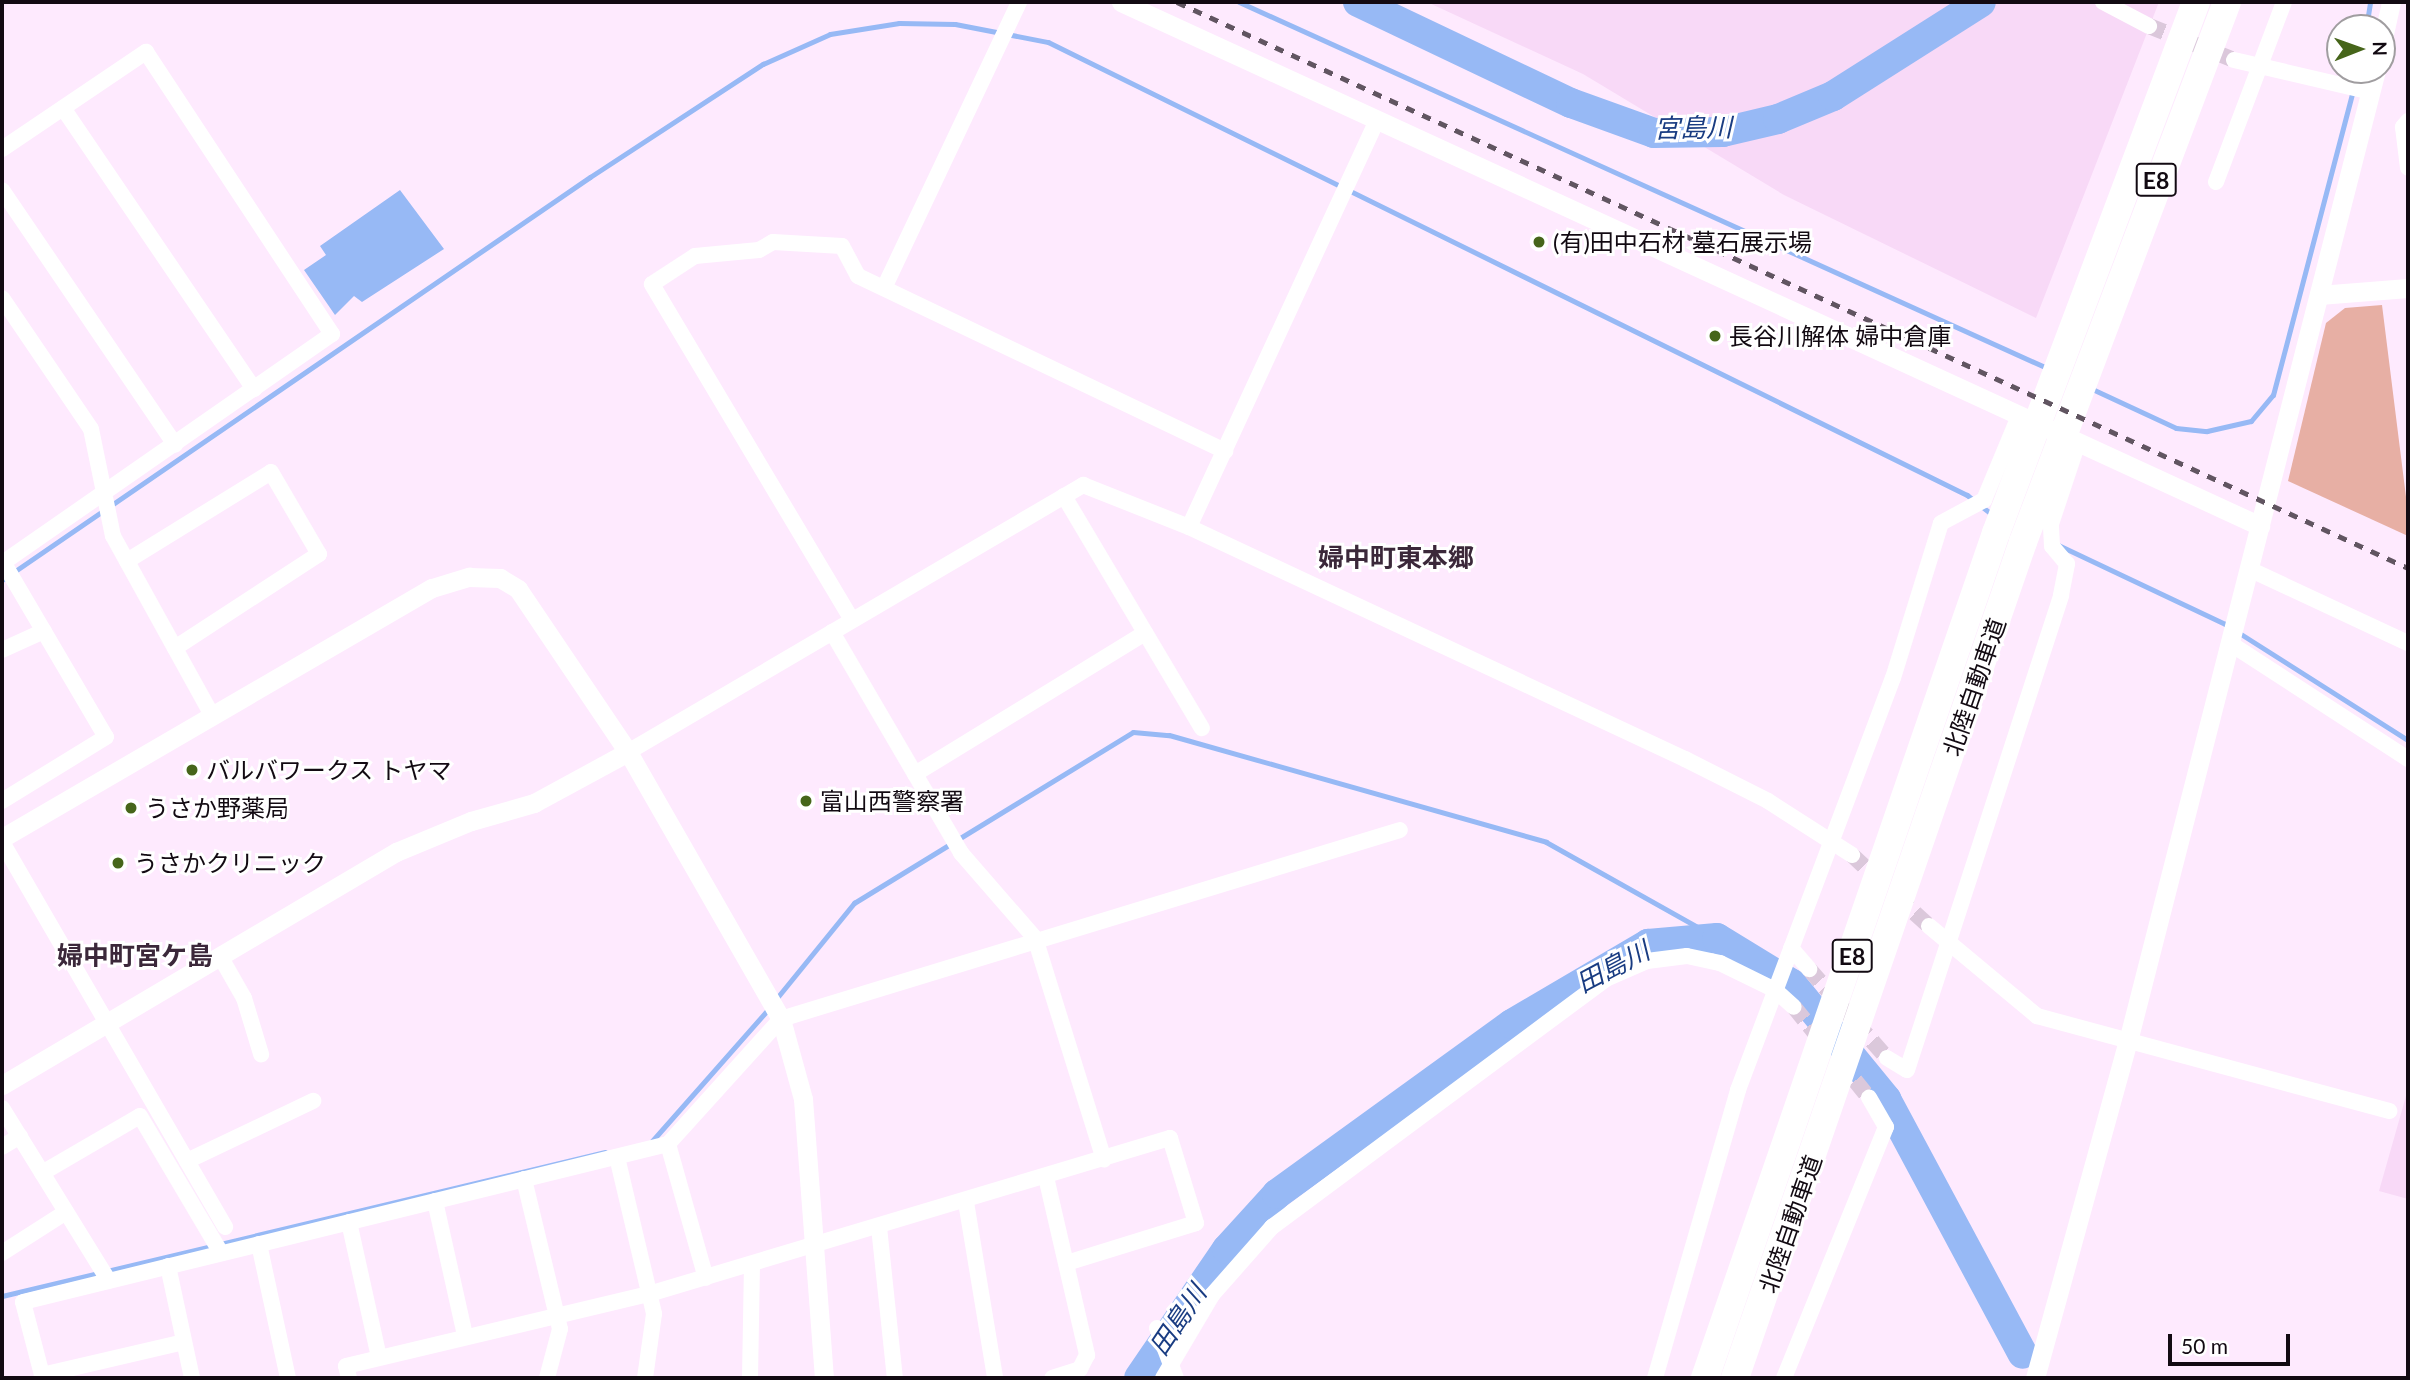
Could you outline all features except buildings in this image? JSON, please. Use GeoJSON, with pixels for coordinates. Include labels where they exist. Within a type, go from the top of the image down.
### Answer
{"type":"FeatureCollection","features":[{"type":"Feature","properties":{"kind":"highway","name":"北陸自動車道"},"geometry":{"type":"LineString","coordinates":[[1705,1378],[1996,533],[2062,350],[2196,2]]}},
{"type":"Feature","properties":{"kind":"highway","name":"北陸自動車道"},"geometry":{"type":"LineString","coordinates":[[1735,1378],[2088,360],[2227,2]]}},
{"type":"Feature","properties":{"kind":"street"},"geometry":{"type":"LineString","coordinates":[[884,288],[1019,2]]}},
{"type":"Feature","properties":{"kind":"street"},"geometry":{"type":"LineString","coordinates":[[1121,2],[2260,526]]}},
{"type":"Feature","properties":{"kind":"street"},"geometry":{"type":"LineString","coordinates":[[2103,2],[2149,26]]}},
{"type":"Feature","properties":{"kind":"street"},"geometry":{"type":"LineString","coordinates":[[2216,182],[2284,2]]}},
{"type":"Feature","properties":{"kind":"street"},"geometry":{"type":"LineString","coordinates":[[2,149],[146,52],[332,334],[104,496],[2,561],[106,737],[2,801]]}},
{"type":"Feature","properties":{"kind":"street"},"geometry":{"type":"LineString","coordinates":[[2234,60],[2261,64],[2371,92]]}},
{"type":"Feature","properties":{"kind":"street"},"geometry":{"type":"LineString","coordinates":[[2035,1378],[2231,644],[2373,84]]}},
{"type":"Feature","properties":{"kind":"street"},"geometry":{"type":"LineString","coordinates":[[63,108],[254,389]]}},
{"type":"Feature","properties":{"kind":"street"},"geometry":{"type":"LineString","coordinates":[[1189,527],[1377,120]]}},
{"type":"Feature","properties":{"kind":"street"},"geometry":{"type":"LineString","coordinates":[[2408,121],[2403,127],[2408,168]]}},
{"type":"Feature","properties":{"kind":"street"},"geometry":{"type":"LineString","coordinates":[[2,190],[175,445]]}},
{"type":"Feature","properties":{"kind":"street"},"geometry":{"type":"LineString","coordinates":[[852,620],[652,284],[695,256],[758,250],[773,242],[842,246],[858,276],[1225,451]]}},
{"type":"Feature","properties":{"kind":"street"},"geometry":{"type":"LineString","coordinates":[[2319,295],[2408,288]]}},
{"type":"Feature","properties":{"kind":"street"},"geometry":{"type":"LineString","coordinates":[[2,298],[91,429],[113,536],[214,717]]}},
{"type":"Feature","properties":{"kind":"street"},"geometry":{"type":"LineString","coordinates":[[1655,1378],[1738,1090],[1893,678],[1941,523],[1984,500],[2019,416]]}},
{"type":"Feature","properties":{"kind":"street"},"geometry":{"type":"LineString","coordinates":[[1887,1058],[1908,1070],[2061,595],[2067,564],[2052,546],[2050,524],[2078,443]]}},
{"type":"Feature","properties":{"kind":"street"},"geometry":{"type":"LineString","coordinates":[[127,561],[271,472],[319,554],[175,648]]}},
{"type":"Feature","properties":{"kind":"street"},"geometry":{"type":"LineString","coordinates":[[2,1085],[106,1021],[396,852],[471,821],[534,803],[628,752],[1083,485],[1189,527],[1685,759],[1768,800],[1852,855]]}},
{"type":"Feature","properties":{"kind":"street"},"geometry":{"type":"LineString","coordinates":[[1064,496],[1202,728]]}},
{"type":"Feature","properties":{"kind":"street"},"geometry":{"type":"LineString","coordinates":[[2249,569],[2408,643]]}},
{"type":"Feature","properties":{"kind":"street"},"geometry":{"type":"LineString","coordinates":[[225,1227],[2,840],[432,587],[469,577],[500,578],[518,589],[628,752],[781,1019],[803,1099],[824,1378]]}},
{"type":"Feature","properties":{"kind":"street"},"geometry":{"type":"LineString","coordinates":[[2,650],[44,631]]}},
{"type":"Feature","properties":{"kind":"street"},"geometry":{"type":"LineString","coordinates":[[832,632],[961,853],[1035,939],[1104,1159]]}},
{"type":"Feature","properties":{"kind":"street"},"geometry":{"type":"LineString","coordinates":[[915,774],[1145,633]]}},
{"type":"Feature","properties":{"kind":"street"},"geometry":{"type":"LineString","coordinates":[[2231,644],[2408,759]]}},
{"type":"Feature","properties":{"kind":"street"},"geometry":{"type":"LineString","coordinates":[[184,1342],[42,1375],[23,1302],[668,1144],[781,1019],[1035,939],[1400,830]]}},
{"type":"Feature","properties":{"kind":"street"},"geometry":{"type":"LineString","coordinates":[[1929,926],[2037,1016],[2389,1111]]}},
{"type":"Feature","properties":{"kind":"street"},"geometry":{"type":"LineString","coordinates":[[1791,948],[1809,969]]}},
{"type":"Feature","properties":{"kind":"street"},"geometry":{"type":"LineString","coordinates":[[220,956],[244,998],[261,1054]]}},
{"type":"Feature","properties":{"kind":"street"},"geometry":{"type":"LineString","coordinates":[[1163,1378],[1174,1371],[1212,1295],[1272,1227],[1606,979],[1647,961],[1687,956],[1720,963],[1775,990],[1794,1007]]}},
{"type":"Feature","properties":{"kind":"street"},"geometry":{"type":"LineString","coordinates":[[1784,1378],[1886,1127],[1870,1098]]}},
{"type":"Feature","properties":{"kind":"street"},"geometry":{"type":"LineString","coordinates":[[187,1161],[313,1101]]}},
{"type":"Feature","properties":{"kind":"street"},"geometry":{"type":"LineString","coordinates":[[2,1108],[109,1281]]}},
{"type":"Feature","properties":{"kind":"street"},"geometry":{"type":"LineString","coordinates":[[42,1173],[140,1116],[221,1253]]}},
{"type":"Feature","properties":{"kind":"street"},"geometry":{"type":"LineString","coordinates":[[2,1147],[20,1136]]}},
{"type":"Feature","properties":{"kind":"street"},"geometry":{"type":"LineString","coordinates":[[349,1378],[346,1366],[465,1335],[649,1294],[967,1202],[1170,1138],[1196,1223],[1067,1263]]}},
{"type":"Feature","properties":{"kind":"street"},"geometry":{"type":"LineString","coordinates":[[668,1144],[706,1278]]}},
{"type":"Feature","properties":{"kind":"street"},"geometry":{"type":"LineString","coordinates":[[617,1157],[654,1314],[645,1378]]}},
{"type":"Feature","properties":{"kind":"street"},"geometry":{"type":"LineString","coordinates":[[1046,1177],[1087,1355],[1080,1370],[1052,1378]]}},
{"type":"Feature","properties":{"kind":"street"},"geometry":{"type":"LineString","coordinates":[[524,1179],[559,1329],[547,1378]]}},
{"type":"Feature","properties":{"kind":"street"},"geometry":{"type":"LineString","coordinates":[[435,1201],[465,1335]]}},
{"type":"Feature","properties":{"kind":"street"},"geometry":{"type":"LineString","coordinates":[[967,1202],[996,1378]]}},
{"type":"Feature","properties":{"kind":"street"},"geometry":{"type":"LineString","coordinates":[[2,1253],[66,1212]]}},
{"type":"Feature","properties":{"kind":"street"},"geometry":{"type":"LineString","coordinates":[[349,1222],[379,1357]]}},
{"type":"Feature","properties":{"kind":"street"},"geometry":{"type":"LineString","coordinates":[[879,1227],[895,1378]]}},
{"type":"Feature","properties":{"kind":"street"},"geometry":{"type":"LineString","coordinates":[[259,1244],[288,1378]]}},
{"type":"Feature","properties":{"kind":"street"},"geometry":{"type":"LineString","coordinates":[[750,1378],[752,1264]]}},
{"type":"Feature","properties":{"kind":"street"},"geometry":{"type":"LineString","coordinates":[[168,1266],[192,1378]]}},
{"type":"Feature","properties":{"kind":"street"},"geometry":{"type":"LineString","coordinates":[[1157,1328],[1174,1371]]}},
{"type":"Feature","properties":{"kind":"shaded area"},"geometry":{"type":"Polygon","coordinates":[[[1427,2],[2159,2],[2036,318],[1784,195],[1583,74],[1427,2]]]}},
{"type":"Feature","properties":{"kind":"shaded area"},"geometry":{"type":"Polygon","coordinates":[[[2382,305],[2408,513],[2408,536],[2288,481],[2326,323],[2345,308],[2382,305]]]}},
{"type":"Feature","properties":{"kind":"shaded area"},"geometry":{"type":"Polygon","coordinates":[[[2408,1089],[2408,1199],[2379,1191],[2408,1089]]]}},
{"type":"Feature","properties":{"kind":"water"},"geometry":{"type":"Polygon","coordinates":[[[400,190],[444,249],[362,302],[354,296],[335,315],[304,270],[326,255],[320,246],[400,190]]]}},
{"type":"Feature","properties":{"kind":"waterway"},"geometry":{"type":"LineString","coordinates":[[1239,2],[2049,369]]}},
{"type":"Feature","properties":{"kind":"waterway","name":"宮島川"},"geometry":{"type":"LineString","coordinates":[[1358,2],[1571,103],[1654,133],[1723,132],[1778,119],[1833,96],[1981,2]]}},
{"type":"Feature","properties":{"kind":"waterway"},"geometry":{"type":"LineString","coordinates":[[2368,14],[2370,2]]}},
{"type":"Feature","properties":{"kind":"waterway"},"geometry":{"type":"LineString","coordinates":[[2,580],[590,177],[763,64],[830,34],[899,23],[955,24],[1048,42],[1967,495],[1993,515]]}},
{"type":"Feature","properties":{"kind":"waterway"},"geometry":{"type":"LineString","coordinates":[[2090,388],[2176,428],[2207,431],[2251,421],[2273,395],[2354,84]]}},
{"type":"Feature","properties":{"kind":"waterway"},"geometry":{"type":"LineString","coordinates":[[2056,544],[2225,624],[2408,740]]}},
{"type":"Feature","properties":{"kind":"waterway"},"geometry":{"type":"LineString","coordinates":[[776,999],[854,903],[1133,732],[1169,735],[1546,842],[1717,938]]}},
{"type":"Feature","properties":{"kind":"waterway","name":"田島川"},"geometry":{"type":"LineString","coordinates":[[1139,1378],[1227,1249],[1277,1194],[1512,1024],[1648,944],[1717,938],[1792,984],[1886,1099],[2023,1354]]}},
{"type":"Feature","properties":{"kind":"waterway"},"geometry":{"type":"LineString","coordinates":[[652,1141],[770,1007]]}},
{"type":"Feature","properties":{"kind":"waterway"},"geometry":{"type":"LineString","coordinates":[[2,1296],[605,1152]]}},
{"type":"Feature","properties":{"kind":"tunnel"},"geometry":{"type":"LineString","coordinates":[[2149,26],[2234,60]]}},
{"type":"Feature","properties":{"kind":"tunnel"},"geometry":{"type":"LineString","coordinates":[[1852,855],[1881,882]]}},
{"type":"Feature","properties":{"kind":"tunnel"},"geometry":{"type":"LineString","coordinates":[[1897,897],[1929,926]]}},
{"type":"Feature","properties":{"kind":"tunnel"},"geometry":{"type":"LineString","coordinates":[[1809,969],[1887,1058]]}},
{"type":"Feature","properties":{"kind":"tunnel"},"geometry":{"type":"LineString","coordinates":[[1794,1007],[1823,1043]]}},
{"type":"Feature","properties":{"kind":"tunnel"},"geometry":{"type":"LineString","coordinates":[[1840,1062],[1869,1098]]}},
{"type":"Feature","properties":{"kind":"railway"},"geometry":{"type":"LineString","coordinates":[[1177,2],[2408,568]]}},
{"type":"Feature","properties":{"kind":"place","name":"(有)田中石材 墓石展示場"},"geometry":{"type":"Point","coordinates":[1539,242]}},
{"type":"Feature","properties":{"kind":"place","name":"長谷川解体 婦中倉庫"},"geometry":{"type":"Point","coordinates":[1715,336]}},
{"type":"Feature","properties":{"kind":"place","name":"バルバワークス トヤマ"},"geometry":{"type":"Point","coordinates":[192,770]}},
{"type":"Feature","properties":{"kind":"place","name":"富山西警察署"},"geometry":{"type":"Point","coordinates":[806,801]}},
{"type":"Feature","properties":{"kind":"place","name":"うさか野薬局"},"geometry":{"type":"Point","coordinates":[131,808]}},
{"type":"Feature","properties":{"kind":"place","name":"うさかクリニック"},"geometry":{"type":"Point","coordinates":[118,863]}},
{"type":"Feature","properties":{"kind":"district","name":"婦中町東本郷"},"geometry":{"type":"Point","coordinates":[1396,558]}},
{"type":"Feature","properties":{"kind":"district","name":"婦中町宮ケ島"},"geometry":{"type":"Point","coordinates":[135,956]}}]}
